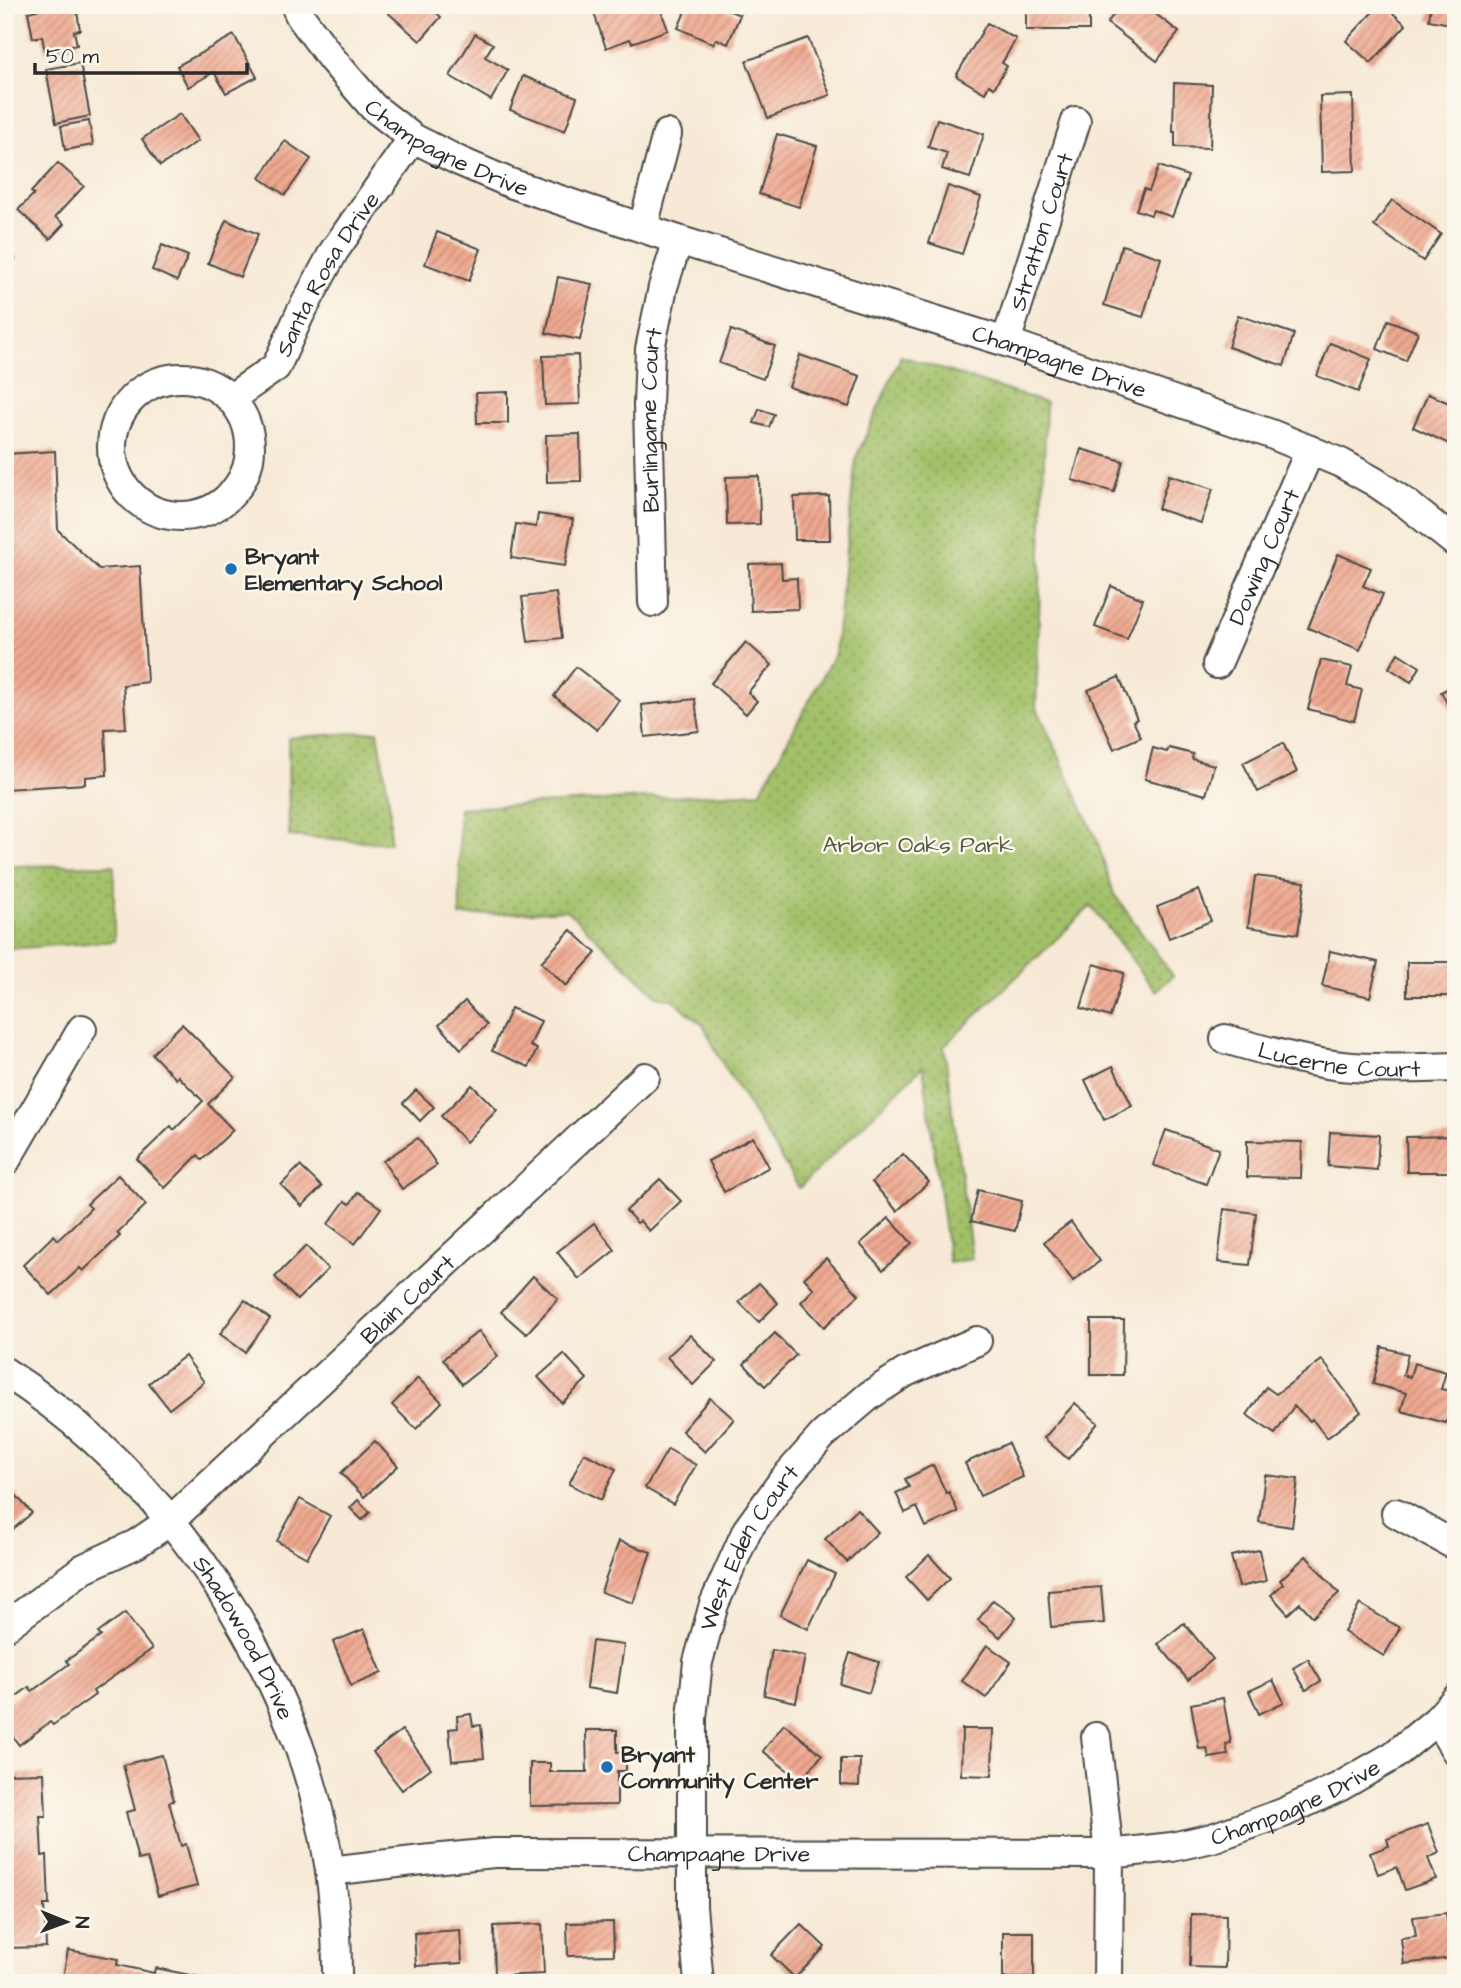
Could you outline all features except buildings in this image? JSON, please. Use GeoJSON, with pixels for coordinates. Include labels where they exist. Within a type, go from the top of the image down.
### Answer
{"type":"FeatureCollection","features":[{"type":"Feature","properties":{"kind":"street","name":"Champagne Drive"},"geometry":{"type":"LineString","coordinates":[[295,5],[331,58],[373,107],[413,138],[458,162],[510,183],[678,240],[1006,342],[1271,434],[1341,463],[1375,482],[1408,504],[1456,543]]}},
{"type":"Feature","properties":{"kind":"street","name":"Stratton Court"},"geometry":{"type":"LineString","coordinates":[[1006,342],[1076,121]]}},
{"type":"Feature","properties":{"kind":"street"},"geometry":{"type":"LineString","coordinates":[[643,227],[667,134]]}},
{"type":"Feature","properties":{"kind":"street","name":"Santa Rosa Drive"},"geometry":{"type":"LineString","coordinates":[[231,398],[276,368],[300,314],[334,251],[413,138]]}},
{"type":"Feature","properties":{"kind":"street","name":"Burlingame Court"},"geometry":{"type":"LineString","coordinates":[[653,603],[648,405],[650,348],[663,286],[678,240]]}},
{"type":"Feature","properties":{"kind":"street"},"geometry":{"type":"LineString","coordinates":[[181,377],[208,383],[231,398],[246,422],[251,450],[244,478],[227,500],[202,514],[175,517],[148,509],[126,491],[114,468],[111,443],[118,418],[132,398],[154,383],[181,377]]}},
{"type":"Feature","properties":{"kind":"street","name":"Dowing Court"},"geometry":{"type":"LineString","coordinates":[[1217,664],[1310,450]]}},
{"type":"Feature","properties":{"kind":"street"},"geometry":{"type":"LineString","coordinates":[[5,1161],[82,1029]]}},
{"type":"Feature","properties":{"kind":"street","name":"Lucerne Court"},"geometry":{"type":"LineString","coordinates":[[1225,1039],[1294,1058],[1343,1066],[1456,1067]]}},
{"type":"Feature","properties":{"kind":"street","name":"Blain Court"},"geometry":{"type":"LineString","coordinates":[[5,1627],[84,1568],[100,1559],[120,1553],[170,1521],[645,1077]]}},
{"type":"Feature","properties":{"kind":"street","name":"West Eden Court"},"geometry":{"type":"LineString","coordinates":[[699,1983],[692,1906],[692,1718],[698,1662],[714,1604],[747,1530],[784,1479],[823,1435],[870,1395],[906,1372],[977,1341]]}},
{"type":"Feature","properties":{"kind":"street","name":"Shadowood Drive"},"geometry":{"type":"LineString","coordinates":[[5,1372],[39,1394],[131,1476],[191,1547],[250,1640],[275,1690],[298,1746],[316,1804],[330,1871],[337,1983]]}},
{"type":"Feature","properties":{"kind":"street"},"geometry":{"type":"LineString","coordinates":[[1396,1513],[1456,1546]]}},
{"type":"Feature","properties":{"kind":"street","name":"Champagne Drive"},"geometry":{"type":"LineString","coordinates":[[330,1871],[494,1853],[1108,1854],[1172,1847],[1212,1838],[1283,1813],[1339,1787],[1393,1756],[1437,1720],[1456,1699]]}},
{"type":"Feature","properties":{"kind":"street"},"geometry":{"type":"LineString","coordinates":[[1437,1720],[1456,1751]]}},
{"type":"Feature","properties":{"kind":"street"},"geometry":{"type":"LineString","coordinates":[[1097,1737],[1108,1854],[1108,1983]]}},
{"type":"Feature","properties":{"kind":"green space","name":"Arbor Oaks Park"},"geometry":{"type":"Polygon","coordinates":[[[901,356],[1046,403],[1036,706],[1097,840],[1114,894],[1173,976],[1156,991],[1091,906],[944,1046],[972,1259],[949,1263],[923,1066],[799,1188],[720,1059],[704,1026],[672,999],[657,996],[567,910],[460,916],[459,808],[760,792],[835,653],[856,458],[901,356]]]}},
{"type":"Feature","properties":{"kind":"green space"},"geometry":{"type":"Polygon","coordinates":[[[378,731],[390,807],[390,843],[289,836],[288,738],[378,731]]]}},
{"type":"Feature","properties":{"kind":"green space"},"geometry":{"type":"Polygon","coordinates":[[[114,865],[114,941],[9,949],[11,866],[114,865]]]}},
{"type":"Feature","properties":{"kind":"place","name":"Bryant Elementary School"},"geometry":{"type":"Point","coordinates":[231,569]}},
{"type":"Feature","properties":{"kind":"place","name":"Bryant Community Center"},"geometry":{"type":"Point","coordinates":[607,1767]}}]}
